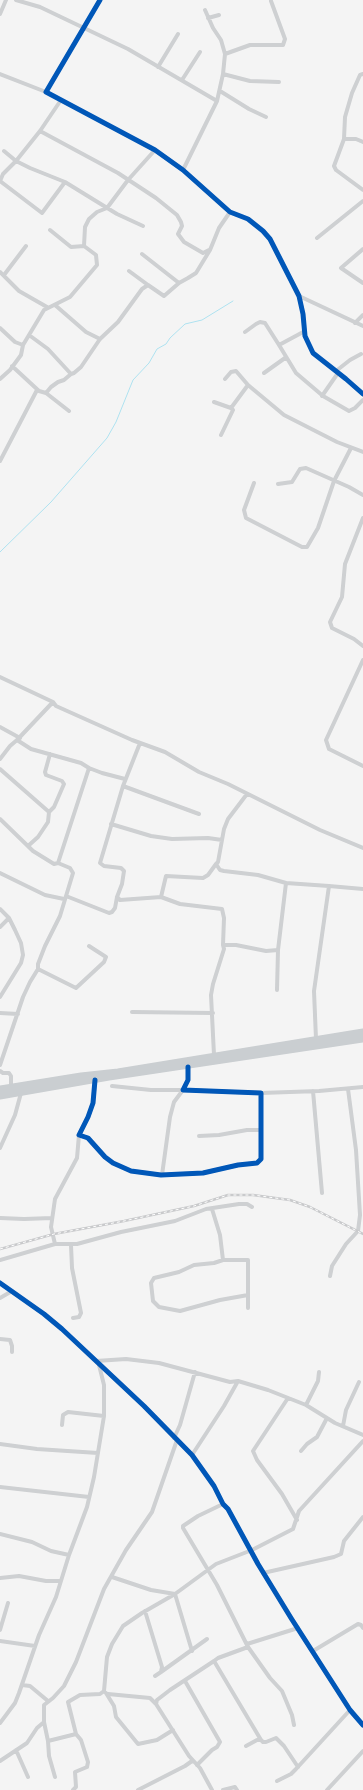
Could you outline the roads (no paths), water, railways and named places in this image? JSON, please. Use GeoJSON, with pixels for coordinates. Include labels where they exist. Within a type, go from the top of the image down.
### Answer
{"type":"FeatureCollection","features":[{"type":"Feature","properties":{"kind":"main road"},"geometry":{"type":"LineString","coordinates":[[0,1096],[188,1066],[316,1039],[363,1032]]}},
{"type":"Feature","properties":{"kind":"main road"},"geometry":{"type":"LineString","coordinates":[[0,1089],[125,1071],[214,1055],[230,1056],[363,1039]]}},
{"type":"Feature","properties":{"kind":"street"},"geometry":{"type":"LineString","coordinates":[[0,14],[6,0]]}},
{"type":"Feature","properties":{"kind":"street"},"geometry":{"type":"LineString","coordinates":[[16,0],[40,7],[136,54],[217,101]]}},
{"type":"Feature","properties":{"kind":"street"},"geometry":{"type":"LineString","coordinates":[[46,92],[100,0]]}},
{"type":"Feature","properties":{"kind":"street"},"geometry":{"type":"LineString","coordinates":[[225,54],[250,45],[283,45],[285,39],[271,1]]}},
{"type":"Feature","properties":{"kind":"street"},"geometry":{"type":"LineString","coordinates":[[183,170],[217,101],[223,74],[225,54],[221,40],[212,28],[205,10]]}},
{"type":"Feature","properties":{"kind":"street"},"geometry":{"type":"LineString","coordinates":[[208,18],[219,16]]}},
{"type":"Feature","properties":{"kind":"street"},"geometry":{"type":"LineString","coordinates":[[158,67],[178,34]]}},
{"type":"Feature","properties":{"kind":"street"},"geometry":{"type":"LineString","coordinates":[[182,80],[200,52]]}},
{"type":"Feature","properties":{"kind":"street"},"geometry":{"type":"LineString","coordinates":[[0,74],[46,92],[155,150],[183,170],[230,212],[248,219],[263,231],[270,239],[299,296],[307,342],[313,354],[363,394]]}},
{"type":"Feature","properties":{"kind":"street"},"geometry":{"type":"LineString","coordinates":[[223,74],[250,81],[279,82]]}},
{"type":"Feature","properties":{"kind":"street"},"geometry":{"type":"LineString","coordinates":[[363,74],[360,75],[352,93],[345,117],[344,139],[334,166],[334,168],[363,190]]}},
{"type":"Feature","properties":{"kind":"street"},"geometry":{"type":"LineString","coordinates":[[220,91],[249,109],[266,117]]}},
{"type":"Feature","properties":{"kind":"street"},"geometry":{"type":"LineString","coordinates":[[61,100],[40,131],[3,174],[0,181],[42,213],[65,182]]}},
{"type":"Feature","properties":{"kind":"street"},"geometry":{"type":"LineString","coordinates":[[40,131],[128,180],[160,201],[177,216],[182,224],[178,234],[184,242],[203,253],[210,250]]}},
{"type":"Feature","properties":{"kind":"street"},"geometry":{"type":"LineString","coordinates":[[344,139],[356,139],[363,142]]}},
{"type":"Feature","properties":{"kind":"street"},"geometry":{"type":"LineString","coordinates":[[84,246],[84,232],[89,219],[96,212],[107,208],[128,180],[155,150]]}},
{"type":"Feature","properties":{"kind":"street"},"geometry":{"type":"LineString","coordinates":[[4,151],[30,168],[65,182],[107,208],[143,226]]}},
{"type":"Feature","properties":{"kind":"street"},"geometry":{"type":"LineString","coordinates":[[317,238],[363,201]]}},
{"type":"Feature","properties":{"kind":"street"},"geometry":{"type":"LineString","coordinates":[[129,271],[164,296],[179,283],[196,273],[210,250],[219,228],[230,212]]}},
{"type":"Feature","properties":{"kind":"street"},"geometry":{"type":"LineString","coordinates":[[0,378],[8,373],[21,355],[23,345],[39,316],[47,307],[55,305],[70,297],[97,265],[96,255],[84,246],[71,247],[50,230]]}},
{"type":"Feature","properties":{"kind":"street"},"geometry":{"type":"LineString","coordinates":[[26,246],[2,273],[18,291],[47,307]]}},
{"type":"Feature","properties":{"kind":"street"},"geometry":{"type":"LineString","coordinates":[[363,249],[341,268],[363,282]]}},
{"type":"Feature","properties":{"kind":"street"},"geometry":{"type":"LineString","coordinates":[[142,254],[179,283]]}},
{"type":"Feature","properties":{"kind":"street"},"geometry":{"type":"LineString","coordinates":[[46,393],[58,382],[76,372],[100,339],[116,325],[142,289],[148,285]]}},
{"type":"Feature","properties":{"kind":"street"},"geometry":{"type":"LineString","coordinates":[[299,296],[363,326]]}},
{"type":"Feature","properties":{"kind":"street"},"geometry":{"type":"LineString","coordinates":[[55,305],[86,332],[100,339]]}},
{"type":"Feature","properties":{"kind":"street"},"geometry":{"type":"LineString","coordinates":[[355,323],[363,315]]}},
{"type":"Feature","properties":{"kind":"street"},"geometry":{"type":"LineString","coordinates":[[245,332],[256,324],[266,323],[285,358],[296,373],[322,396],[349,411],[356,408],[363,400]]}},
{"type":"Feature","properties":{"kind":"street"},"geometry":{"type":"LineString","coordinates":[[0,328],[15,342],[23,345]]}},
{"type":"Feature","properties":{"kind":"street"},"geometry":{"type":"LineString","coordinates":[[279,345],[305,331]]}},
{"type":"Feature","properties":{"kind":"street"},"geometry":{"type":"LineString","coordinates":[[29,335],[48,349],[71,374]]}},
{"type":"Feature","properties":{"kind":"street"},"geometry":{"type":"LineString","coordinates":[[322,396],[337,372],[361,354]]}},
{"type":"Feature","properties":{"kind":"street"},"geometry":{"type":"LineString","coordinates":[[264,373],[285,358]]}},
{"type":"Feature","properties":{"kind":"street"},"geometry":{"type":"LineString","coordinates":[[12,366],[38,390],[46,393],[69,410]]}},
{"type":"Feature","properties":{"kind":"street"},"geometry":{"type":"LineString","coordinates":[[225,379],[231,372],[236,371],[248,385],[284,415],[351,448],[363,452]]}},
{"type":"Feature","properties":{"kind":"street"},"geometry":{"type":"LineString","coordinates":[[221,435],[233,410],[231,408],[248,385]]}},
{"type":"Feature","properties":{"kind":"street"},"geometry":{"type":"LineString","coordinates":[[0,461],[38,390]]}},
{"type":"Feature","properties":{"kind":"street"},"geometry":{"type":"LineString","coordinates":[[214,402],[231,408]]}},
{"type":"Feature","properties":{"kind":"street"},"geometry":{"type":"LineString","coordinates":[[254,483],[244,510],[246,518],[304,548],[309,546],[318,528],[334,481],[351,448]]}},
{"type":"Feature","properties":{"kind":"street"},"geometry":{"type":"LineString","coordinates":[[278,484],[292,482],[300,469],[306,468],[349,487],[363,495]]}},
{"type":"Feature","properties":{"kind":"street"},"geometry":{"type":"LineString","coordinates":[[363,518],[345,564],[342,597],[330,622],[332,628],[354,639],[363,646]]}},
{"type":"Feature","properties":{"kind":"street"},"geometry":{"type":"LineString","coordinates":[[363,660],[326,740],[329,748],[363,766]]}},
{"type":"Feature","properties":{"kind":"street"},"geometry":{"type":"LineString","coordinates":[[0,677],[53,702],[56,706],[140,743],[165,752],[199,772],[228,784],[320,830],[363,848]]}},
{"type":"Feature","properties":{"kind":"street"},"geometry":{"type":"LineString","coordinates":[[0,758],[53,702]]}},
{"type":"Feature","properties":{"kind":"street"},"geometry":{"type":"LineString","coordinates":[[0,726],[31,749],[81,763],[102,773],[125,779]]}},
{"type":"Feature","properties":{"kind":"street"},"geometry":{"type":"LineString","coordinates":[[0,872],[45,895],[65,898],[109,913],[112,912],[115,908],[124,871],[121,868],[104,866],[100,864],[125,779],[140,743]]}},
{"type":"Feature","properties":{"kind":"street"},"geometry":{"type":"LineString","coordinates":[[28,846],[38,837],[48,822],[49,812],[54,807],[64,783],[46,775],[45,772],[50,754]]}},
{"type":"Feature","properties":{"kind":"street"},"geometry":{"type":"LineString","coordinates":[[58,863],[89,768]]}},
{"type":"Feature","properties":{"kind":"street"},"geometry":{"type":"LineString","coordinates":[[0,769],[49,812]]}},
{"type":"Feature","properties":{"kind":"street"},"geometry":{"type":"LineString","coordinates":[[123,786],[199,814]]}},
{"type":"Feature","properties":{"kind":"street"},"geometry":{"type":"LineString","coordinates":[[161,897],[166,876],[203,878],[208,875],[218,862],[228,819],[248,794]]}},
{"type":"Feature","properties":{"kind":"street"},"geometry":{"type":"LineString","coordinates":[[0,819],[44,859],[54,864],[58,863],[70,868],[73,873],[56,928],[45,946],[38,964],[38,969],[30,982],[0,1065]]}},
{"type":"Feature","properties":{"kind":"street"},"geometry":{"type":"LineString","coordinates":[[111,824],[151,836],[172,839],[208,838],[222,840]]}},
{"type":"Feature","properties":{"kind":"street"},"geometry":{"type":"LineString","coordinates":[[216,864],[224,871],[258,875],[286,883],[363,889]]}},
{"type":"Feature","properties":{"kind":"street"},"geometry":{"type":"LineString","coordinates":[[277,990],[278,950],[286,883]]}},
{"type":"Feature","properties":{"kind":"street"},"geometry":{"type":"LineString","coordinates":[[316,1039],[314,991],[330,886]]}},
{"type":"Feature","properties":{"kind":"street"},"geometry":{"type":"LineString","coordinates":[[117,897],[120,900],[161,897],[180,904],[222,909],[224,918],[224,948],[212,991],[214,1055]]}},
{"type":"Feature","properties":{"kind":"street"},"geometry":{"type":"LineString","coordinates":[[0,909],[9,918],[21,943],[23,954],[22,963],[0,997]]}},
{"type":"Feature","properties":{"kind":"street"},"geometry":{"type":"LineString","coordinates":[[0,927],[9,918]]}},
{"type":"Feature","properties":{"kind":"street"},"geometry":{"type":"LineString","coordinates":[[223,945],[236,945],[266,951],[278,950]]}},
{"type":"Feature","properties":{"kind":"street"},"geometry":{"type":"LineString","coordinates":[[38,969],[76,988],[104,962],[106,957],[89,946]]}},
{"type":"Feature","properties":{"kind":"street"},"geometry":{"type":"LineString","coordinates":[[132,1012],[213,1013]]}},
{"type":"Feature","properties":{"kind":"street"},"geometry":{"type":"LineString","coordinates":[[0,1013],[18,1014]]}},
{"type":"Feature","properties":{"kind":"street"},"geometry":{"type":"LineString","coordinates":[[162,1175],[170,1117],[174,1102],[184,1090],[188,1080],[188,1066]]}},
{"type":"Feature","properties":{"kind":"street"},"geometry":{"type":"LineString","coordinates":[[0,1071],[11,1076],[11,1087]]}},
{"type":"Feature","properties":{"kind":"street"},"geometry":{"type":"LineString","coordinates":[[55,1244],[51,1227],[55,1199],[77,1158],[79,1135],[93,1103],[95,1080]]}},
{"type":"Feature","properties":{"kind":"street"},"geometry":{"type":"LineString","coordinates":[[112,1086],[151,1090],[261,1093],[313,1092],[363,1088]]}},
{"type":"Feature","properties":{"kind":"street"},"geometry":{"type":"LineString","coordinates":[[330,1276],[332,1266],[346,1244],[358,1231],[360,1215],[356,1150],[348,1089]]}},
{"type":"Feature","properties":{"kind":"street"},"geometry":{"type":"LineString","coordinates":[[313,1092],[322,1193]]}},
{"type":"Feature","properties":{"kind":"street"},"geometry":{"type":"LineString","coordinates":[[0,1148],[13,1120],[21,1093]]}},
{"type":"Feature","properties":{"kind":"street"},"geometry":{"type":"LineString","coordinates":[[79,1135],[88,1138],[105,1157],[131,1172],[162,1175],[203,1173],[238,1165],[257,1163],[261,1159],[261,1093]]}},
{"type":"Feature","properties":{"kind":"street"},"geometry":{"type":"LineString","coordinates":[[199,1136],[219,1135],[247,1130],[261,1130]]}},
{"type":"Feature","properties":{"kind":"street"},"geometry":{"type":"LineString","coordinates":[[0,1260],[55,1244],[71,1244],[175,1221],[206,1209],[239,1204],[247,1204],[252,1207]]}},
{"type":"Feature","properties":{"kind":"street"},"geometry":{"type":"LineString","coordinates":[[212,1209],[220,1235],[223,1260]]}},
{"type":"Feature","properties":{"kind":"street"},"geometry":{"type":"LineString","coordinates":[[0,1218],[52,1218]]}},
{"type":"Feature","properties":{"kind":"street"},"geometry":{"type":"LineString","coordinates":[[71,1244],[72,1268],[81,1313],[79,1317],[73,1318]]}},
{"type":"Feature","properties":{"kind":"street"},"geometry":{"type":"LineString","coordinates":[[248,1295],[220,1300],[180,1311],[159,1307],[153,1301],[151,1284],[154,1278],[179,1272],[194,1265],[214,1263],[223,1260],[248,1260],[249,1263],[248,1308]]}},
{"type":"Feature","properties":{"kind":"street"},"geometry":{"type":"LineString","coordinates":[[0,1283],[44,1314],[144,1406],[192,1455],[214,1486],[223,1504],[228,1509],[252,1550],[263,1572],[298,1628],[350,1710],[363,1725]]}},
{"type":"Feature","properties":{"kind":"street"},"geometry":{"type":"LineString","coordinates":[[0,1298],[12,1291]]}},
{"type":"Feature","properties":{"kind":"street"},"geometry":{"type":"LineString","coordinates":[[0,1339],[10,1340],[12,1352]]}},
{"type":"Feature","properties":{"kind":"street"},"geometry":{"type":"LineString","coordinates":[[96,1361],[126,1359],[159,1363],[230,1382],[238,1381],[306,1405],[327,1418],[363,1435]]}},
{"type":"Feature","properties":{"kind":"street"},"geometry":{"type":"LineString","coordinates":[[0,1723],[15,1703],[35,1646],[56,1597],[69,1555],[81,1526],[89,1497],[104,1416],[104,1385],[99,1364]]}},
{"type":"Feature","properties":{"kind":"street"},"geometry":{"type":"LineString","coordinates":[[55,1777],[49,1756],[44,1722],[44,1705],[56,1695],[69,1677],[98,1603],[126,1550],[152,1512],[180,1425],[195,1372]]}},
{"type":"Feature","properties":{"kind":"street"},"geometry":{"type":"LineString","coordinates":[[306,1405],[316,1385],[319,1372]]}},
{"type":"Feature","properties":{"kind":"street"},"geometry":{"type":"LineString","coordinates":[[192,1455],[224,1406],[238,1381]]}},
{"type":"Feature","properties":{"kind":"street"},"geometry":{"type":"LineString","coordinates":[[343,1426],[346,1410],[359,1382]]}},
{"type":"Feature","properties":{"kind":"street"},"geometry":{"type":"LineString","coordinates":[[288,1398],[253,1451],[257,1460],[282,1494],[297,1520]]}},
{"type":"Feature","properties":{"kind":"street"},"geometry":{"type":"LineString","coordinates":[[62,1425],[64,1415],[68,1412],[104,1416]]}},
{"type":"Feature","properties":{"kind":"street"},"geometry":{"type":"LineString","coordinates":[[301,1451],[307,1444],[317,1437],[327,1418]]}},
{"type":"Feature","properties":{"kind":"street"},"geometry":{"type":"LineString","coordinates":[[173,1730],[157,1740],[138,1744],[116,1717],[114,1706],[106,1692],[107,1657],[112,1644],[123,1626],[175,1594],[216,1564],[252,1550],[293,1529],[299,1512],[363,1441]]}},
{"type":"Feature","properties":{"kind":"street"},"geometry":{"type":"LineString","coordinates":[[0,1444],[37,1449],[98,1453]]}},
{"type":"Feature","properties":{"kind":"street"},"geometry":{"type":"LineString","coordinates":[[0,1487],[89,1497]]}},
{"type":"Feature","properties":{"kind":"street"},"geometry":{"type":"LineString","coordinates":[[223,1504],[198,1516],[183,1526],[186,1536],[217,1585],[248,1646],[282,1691],[292,1715],[294,1725]]}},
{"type":"Feature","properties":{"kind":"street"},"geometry":{"type":"LineString","coordinates":[[263,1572],[334,1557],[340,1554],[344,1540],[363,1517]]}},
{"type":"Feature","properties":{"kind":"street"},"geometry":{"type":"LineString","coordinates":[[0,1534],[32,1542],[51,1551],[69,1555]]}},
{"type":"Feature","properties":{"kind":"street"},"geometry":{"type":"LineString","coordinates":[[0,1578],[19,1576],[46,1581],[61,1581]]}},
{"type":"Feature","properties":{"kind":"street"},"geometry":{"type":"LineString","coordinates":[[112,1577],[151,1590],[175,1594]]}},
{"type":"Feature","properties":{"kind":"street"},"geometry":{"type":"LineString","coordinates":[[175,1594],[192,1651]]}},
{"type":"Feature","properties":{"kind":"street"},"geometry":{"type":"LineString","coordinates":[[0,1630],[8,1603]]}},
{"type":"Feature","properties":{"kind":"street"},"geometry":{"type":"LineString","coordinates":[[145,1612],[161,1664],[161,1672]]}},
{"type":"Feature","properties":{"kind":"street"},"geometry":{"type":"LineString","coordinates":[[313,1651],[358,1624],[363,1628]]}},
{"type":"Feature","properties":{"kind":"street"},"geometry":{"type":"LineString","coordinates":[[156,1704],[160,1697],[218,1658],[298,1628]]}},
{"type":"Feature","properties":{"kind":"street"},"geometry":{"type":"LineString","coordinates":[[155,1676],[207,1639]]}},
{"type":"Feature","properties":{"kind":"street"},"geometry":{"type":"LineString","coordinates":[[0,1641],[35,1646]]}},
{"type":"Feature","properties":{"kind":"street"},"geometry":{"type":"LineString","coordinates":[[214,1661],[261,1740]]}},
{"type":"Feature","properties":{"kind":"street"},"geometry":{"type":"LineString","coordinates":[[185,1681],[220,1742],[217,1747],[212,1750],[198,1765]]}},
{"type":"Feature","properties":{"kind":"street"},"geometry":{"type":"LineString","coordinates":[[22,1685],[30,1686],[48,1701]]}},
{"type":"Feature","properties":{"kind":"street"},"geometry":{"type":"LineString","coordinates":[[73,1790],[76,1787],[76,1772],[88,1765],[81,1740],[76,1734],[68,1702],[80,1695],[100,1694],[106,1692],[150,1698],[156,1704],[192,1761],[198,1765],[212,1790]]}},
{"type":"Feature","properties":{"kind":"street"},"geometry":{"type":"LineString","coordinates":[[277,1781],[291,1774],[350,1710]]}},
{"type":"Feature","properties":{"kind":"street"},"geometry":{"type":"LineString","coordinates":[[0,1761],[27,1743],[37,1728],[44,1722]]}},
{"type":"Feature","properties":{"kind":"street"},"geometry":{"type":"LineString","coordinates":[[48,1741],[76,1734]]}},
{"type":"Feature","properties":{"kind":"street"},"geometry":{"type":"LineString","coordinates":[[246,1746],[257,1740],[266,1742],[276,1738],[284,1746],[298,1767]]}},
{"type":"Feature","properties":{"kind":"street"},"geometry":{"type":"LineString","coordinates":[[16,1750],[28,1777]]}},
{"type":"Feature","properties":{"kind":"street"},"geometry":{"type":"LineString","coordinates":[[327,1790],[363,1751]]}},
{"type":"Feature","properties":{"kind":"street"},"geometry":{"type":"LineString","coordinates":[[138,1790],[192,1761]]}},
{"type":"Feature","properties":{"kind":"street"},"geometry":{"type":"LineString","coordinates":[[223,1790],[235,1787],[237,1790]]}},
{"type":"Feature","properties":{"kind":"waterway"},"geometry":{"type":"LineString","coordinates":[[0,552],[51,502],[107,438],[116,422],[133,380],[149,363],[157,349],[166,344],[170,338],[185,324],[202,320],[233,301]]}},
{"type":"Feature","properties":{"kind":"railway"},"geometry":{"type":"LineString","coordinates":[[0,1249],[54,1234],[194,1206],[228,1195],[253,1195],[290,1200],[310,1207],[363,1234]]}}]}
